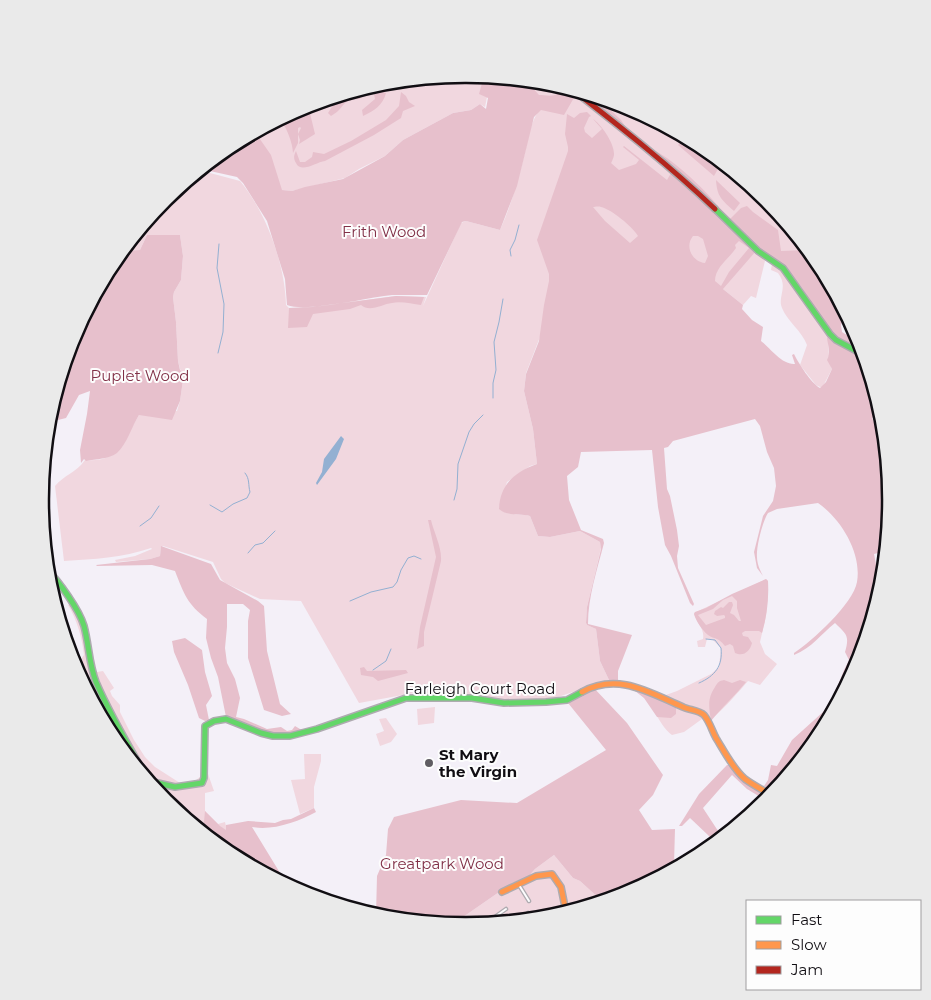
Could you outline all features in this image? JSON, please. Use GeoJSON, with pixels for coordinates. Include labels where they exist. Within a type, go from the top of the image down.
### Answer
{"type":"FeatureCollection","features":[{"type":"Feature","properties":{"kind":"street"},"geometry":{"type":"LineString","coordinates":[[588,101],[667,164],[758,250],[784,268],[830,334],[836,340],[854,350]]}},
{"type":"Feature","properties":{"kind":"street"},"geometry":{"type":"LineString","coordinates":[[57,580],[84,625],[90,664],[96,681],[113,719],[129,746]]}},
{"type":"Feature","properties":{"kind":"street","name":"Farleigh Court Road"},"geometry":{"type":"LineString","coordinates":[[162,786],[186,787],[202,783],[204,778],[204,726],[221,719],[226,719],[260,733],[273,736],[290,736],[317,729],[406,698],[472,698],[504,703],[546,702],[567,700],[585,690],[607,684],[621,683],[663,697],[706,716],[713,733],[744,778],[764,791]]}},
{"type":"Feature","properties":{"kind":"street"},"geometry":{"type":"LineString","coordinates":[[502,892],[532,877],[552,874],[558,879],[562,888],[565,905]]}},
{"type":"Feature","properties":{"kind":"street"},"geometry":{"type":"LineString","coordinates":[[519,885],[529,901]]}},
{"type":"Feature","properties":{"kind":"street"},"geometry":{"type":"LineString","coordinates":[[496,916],[506,909]]}},
{"type":"Feature","properties":{"kind":"shaded area"},"geometry":{"type":"Polygon","coordinates":[[[438,84],[490,84],[485,107],[480,104],[471,110],[453,113],[403,140],[385,156],[345,178],[292,191],[277,190],[250,143],[281,126],[332,105],[384,91],[438,84]]]}},
{"type":"Feature","properties":{"kind":"shaded area"},"geometry":{"type":"Polygon","coordinates":[[[526,88],[582,100],[696,192],[765,261],[756,298],[751,296],[743,305],[723,289],[540,337],[526,373],[524,391],[533,429],[537,464],[530,466],[507,482],[499,508],[509,514],[530,516],[538,536],[550,537],[580,531],[600,542],[601,548],[587,607],[586,623],[596,629],[600,661],[609,680],[552,699],[499,699],[476,695],[414,693],[359,703],[301,601],[260,599],[225,583],[213,562],[163,546],[161,547],[160,556],[150,559],[116,562],[115,560],[135,556],[151,548],[119,556],[64,561],[55,486],[85,460],[107,458],[120,448],[139,415],[177,411],[183,380],[178,361],[173,297],[181,280],[183,256],[180,235],[147,235],[140,250],[131,251],[171,205],[207,173],[240,181],[266,223],[278,256],[285,289],[286,305],[289,308],[313,307],[396,296],[426,297],[423,306],[461,223],[466,221],[500,230],[508,212],[531,128],[538,112],[526,88]]]}},
{"type":"Feature","properties":{"kind":"shaded area"},"geometry":{"type":"Polygon","coordinates":[[[591,102],[625,115],[674,139],[719,169],[760,205],[796,246],[817,277],[813,307],[802,288],[786,268],[761,252],[698,190],[652,150],[591,102]]]}},
{"type":"Feature","properties":{"kind":"shaded area"},"geometry":{"type":"Polygon","coordinates":[[[772,264],[782,271],[828,336],[828,358],[832,369],[822,388],[816,385],[800,365],[807,345],[782,308],[783,283],[778,273],[771,270],[772,264]]]}},
{"type":"Feature","properties":{"kind":"shaded area"},"geometry":{"type":"Polygon","coordinates":[[[766,579],[768,581],[766,616],[760,642],[765,654],[777,664],[760,685],[748,681],[715,716],[705,722],[702,719],[684,732],[672,735],[662,724],[646,699],[635,691],[637,687],[666,695],[711,674],[719,667],[721,648],[712,639],[707,639],[705,647],[698,647],[697,641],[703,639],[703,635],[694,613],[766,579]]]}},
{"type":"Feature","properties":{"kind":"shaded area"},"geometry":{"type":"Polygon","coordinates":[[[70,604],[83,627],[87,652],[91,652],[94,670],[97,672],[103,671],[114,688],[110,691],[112,696],[120,705],[120,712],[145,757],[155,767],[180,783],[195,781],[207,771],[214,791],[205,793],[205,811],[218,824],[225,822],[227,830],[225,840],[171,795],[152,775],[119,732],[81,661],[84,655],[83,648],[76,623],[68,605],[70,604]]]}},
{"type":"Feature","properties":{"kind":"shaded area"},"geometry":{"type":"Polygon","coordinates":[[[435,707],[434,723],[418,725],[417,709],[435,707]]]}},
{"type":"Feature","properties":{"kind":"shaded area"},"geometry":{"type":"Polygon","coordinates":[[[386,718],[397,734],[391,742],[380,746],[376,734],[384,731],[379,719],[386,718]]]}},
{"type":"Feature","properties":{"kind":"shaded area"},"geometry":{"type":"Polygon","coordinates":[[[304,754],[321,754],[321,761],[314,787],[314,808],[300,814],[291,780],[305,779],[304,754]]]}},
{"type":"Feature","properties":{"kind":"shaded area"},"geometry":{"type":"Polygon","coordinates":[[[554,855],[573,878],[580,881],[596,896],[547,909],[493,916],[463,917],[512,883],[528,877],[535,869],[554,855]]]}},
{"type":"Feature","properties":{"kind":"green space","name":"Frith Wood"},"geometry":{"type":"Polygon","coordinates":[[[482,84],[534,89],[539,95],[551,96],[557,93],[574,97],[564,115],[541,110],[534,117],[517,186],[500,230],[466,221],[462,222],[427,295],[392,295],[309,307],[287,305],[285,279],[267,221],[243,183],[237,177],[210,171],[259,138],[271,155],[282,190],[292,191],[343,179],[385,156],[403,140],[453,113],[471,110],[480,104],[486,109],[488,98],[479,94],[482,84]]]}},
{"type":"Feature","properties":{"kind":"green space"},"geometry":{"type":"Polygon","coordinates":[[[382,91],[386,93],[378,107],[363,116],[362,110],[375,99],[374,94],[382,91]]]}},
{"type":"Feature","properties":{"kind":"green space"},"geometry":{"type":"Polygon","coordinates":[[[401,92],[415,106],[403,111],[401,118],[374,135],[325,161],[305,167],[298,166],[294,160],[296,151],[300,162],[305,162],[312,157],[313,152],[324,154],[351,141],[386,120],[399,106],[401,92]]]}},
{"type":"Feature","properties":{"kind":"green space"},"geometry":{"type":"Polygon","coordinates":[[[361,96],[360,99],[346,102],[331,116],[328,113],[333,105],[361,96]]]}},
{"type":"Feature","properties":{"kind":"green space"},"geometry":{"type":"Polygon","coordinates":[[[592,103],[610,109],[627,129],[592,103]]]}},
{"type":"Feature","properties":{"kind":"green space"},"geometry":{"type":"Polygon","coordinates":[[[587,112],[591,116],[584,128],[585,132],[592,138],[602,129],[593,119],[603,130],[610,140],[614,150],[611,163],[619,170],[636,164],[639,160],[624,146],[667,180],[671,173],[696,192],[756,251],[723,289],[743,305],[742,309],[752,320],[763,327],[761,341],[777,356],[790,364],[795,364],[792,355],[794,354],[809,378],[820,388],[826,382],[832,369],[827,360],[829,352],[827,338],[831,333],[802,288],[786,268],[761,252],[728,221],[741,208],[747,206],[778,230],[781,251],[799,250],[812,268],[839,316],[842,322],[842,332],[849,336],[851,341],[868,392],[879,446],[882,500],[881,527],[879,553],[874,554],[877,567],[868,608],[851,659],[837,687],[849,660],[845,652],[846,635],[835,623],[806,649],[794,655],[794,653],[831,621],[854,591],[858,571],[853,548],[842,527],[818,503],[777,509],[768,513],[759,541],[757,560],[763,576],[757,568],[754,552],[763,516],[773,501],[776,486],[774,468],[767,452],[760,426],[755,419],[673,441],[668,447],[664,448],[667,489],[679,546],[677,556],[678,568],[694,604],[693,606],[665,545],[658,507],[652,450],[581,452],[578,467],[567,476],[569,500],[581,530],[603,539],[604,543],[591,594],[588,624],[632,635],[618,671],[618,680],[609,680],[600,661],[596,629],[586,623],[587,607],[601,549],[600,542],[580,531],[550,537],[538,536],[530,516],[510,514],[499,509],[502,493],[510,480],[522,471],[537,464],[533,429],[524,391],[526,374],[539,341],[549,281],[549,274],[537,240],[568,151],[565,134],[567,114],[574,118],[580,113],[587,112]],[[593,207],[605,221],[630,243],[638,236],[627,223],[605,208],[593,207]],[[693,236],[689,245],[691,253],[697,260],[705,263],[708,256],[703,239],[693,236]],[[739,241],[735,245],[736,248],[717,271],[715,281],[721,286],[729,272],[749,248],[739,241]]]}},
{"type":"Feature","properties":{"kind":"green space"},"geometry":{"type":"Polygon","coordinates":[[[310,113],[315,134],[299,144],[298,134],[298,143],[293,153],[289,135],[283,125],[310,113]]]}},
{"type":"Feature","properties":{"kind":"green space"},"geometry":{"type":"Polygon","coordinates":[[[680,143],[718,168],[714,176],[678,145],[680,143]]]}},
{"type":"Feature","properties":{"kind":"green space"},"geometry":{"type":"Polygon","coordinates":[[[652,150],[669,160],[694,180],[716,203],[726,220],[698,190],[652,150]]]}},
{"type":"Feature","properties":{"kind":"green space"},"geometry":{"type":"Polygon","coordinates":[[[716,180],[740,203],[734,211],[721,198],[716,180]]]}},
{"type":"Feature","properties":{"kind":"green space","name":"Puplet Wood"},"geometry":{"type":"Polygon","coordinates":[[[147,235],[180,235],[183,256],[181,280],[173,297],[178,361],[180,370],[183,373],[180,401],[172,420],[139,415],[127,440],[117,453],[86,461],[84,459],[81,463],[80,450],[90,391],[79,395],[66,418],[57,420],[63,392],[80,341],[105,292],[132,250],[140,250],[147,235]]]}},
{"type":"Feature","properties":{"kind":"green space"},"geometry":{"type":"Polygon","coordinates":[[[396,296],[424,297],[421,305],[395,302],[376,307],[368,308],[361,305],[350,309],[313,314],[307,327],[288,328],[289,308],[313,307],[396,296]]]}},
{"type":"Feature","properties":{"kind":"green space"},"geometry":{"type":"Polygon","coordinates":[[[428,520],[431,520],[438,540],[441,561],[424,632],[424,646],[417,649],[420,627],[436,557],[428,520]]]}},
{"type":"Feature","properties":{"kind":"green space"},"geometry":{"type":"Polygon","coordinates":[[[161,546],[211,564],[220,580],[264,606],[267,651],[280,704],[291,714],[282,716],[264,710],[248,658],[248,621],[250,610],[243,604],[227,604],[225,648],[227,663],[235,679],[240,698],[236,717],[267,729],[281,727],[287,731],[292,730],[295,726],[305,732],[273,734],[246,726],[226,717],[218,677],[206,638],[207,619],[187,598],[175,571],[152,565],[96,565],[150,559],[160,556],[161,546]]]}},
{"type":"Feature","properties":{"kind":"green space"},"geometry":{"type":"Polygon","coordinates":[[[766,579],[768,581],[767,607],[762,633],[759,631],[745,631],[742,633],[752,643],[744,654],[735,653],[733,646],[730,644],[725,646],[718,639],[708,635],[696,620],[694,614],[766,579]],[[732,596],[723,600],[713,609],[698,615],[706,625],[725,618],[724,615],[717,616],[714,614],[715,611],[732,602],[733,605],[730,613],[741,621],[737,601],[732,596]]]}},
{"type":"Feature","properties":{"kind":"green space"},"geometry":{"type":"Polygon","coordinates":[[[185,638],[202,650],[205,672],[212,696],[206,705],[209,720],[205,721],[199,718],[174,652],[172,641],[185,638]]]}},
{"type":"Feature","properties":{"kind":"green space"},"geometry":{"type":"Polygon","coordinates":[[[364,667],[367,671],[406,670],[408,673],[378,681],[373,677],[361,675],[360,668],[364,667]]]}},
{"type":"Feature","properties":{"kind":"green space"},"geometry":{"type":"Polygon","coordinates":[[[724,680],[732,683],[740,680],[746,682],[711,721],[709,707],[712,691],[720,681],[724,680]]]}},
{"type":"Feature","properties":{"kind":"green space","name":"Greatpark Wood"},"geometry":{"type":"Polygon","coordinates":[[[593,687],[627,723],[663,775],[653,795],[639,810],[652,830],[675,829],[674,861],[650,874],[596,896],[580,881],[573,878],[554,855],[535,869],[528,877],[512,883],[463,917],[411,913],[376,907],[377,876],[386,855],[388,829],[394,817],[461,800],[517,803],[606,750],[564,698],[593,687]]]}},
{"type":"Feature","properties":{"kind":"green space"},"geometry":{"type":"Polygon","coordinates":[[[636,689],[676,705],[676,714],[671,718],[657,717],[644,698],[635,691],[636,689]]]}},
{"type":"Feature","properties":{"kind":"green space"},"geometry":{"type":"Polygon","coordinates":[[[826,707],[796,754],[764,791],[771,765],[777,766],[792,740],[826,707]]]}},
{"type":"Feature","properties":{"kind":"green space"},"geometry":{"type":"Polygon","coordinates":[[[727,765],[733,765],[749,785],[763,792],[759,796],[747,789],[732,775],[703,808],[718,831],[710,838],[690,818],[682,826],[679,826],[699,794],[727,765]]]}},
{"type":"Feature","properties":{"kind":"green space"},"geometry":{"type":"Polygon","coordinates":[[[314,808],[316,812],[276,827],[252,827],[281,874],[234,847],[204,824],[205,811],[226,830],[226,825],[248,821],[275,823],[291,819],[314,808]]]}},
{"type":"Feature","properties":{"kind":"water"},"geometry":{"type":"Polygon","coordinates":[[[341,436],[344,439],[336,459],[317,485],[324,459],[341,436]]]}},
{"type":"Feature","properties":{"kind":"waterway"},"geometry":{"type":"LineString","coordinates":[[511,256],[510,250],[519,225]]}},
{"type":"Feature","properties":{"kind":"waterway"},"geometry":{"type":"LineString","coordinates":[[218,353],[223,332],[224,304],[217,268],[219,244]]}},
{"type":"Feature","properties":{"kind":"waterway"},"geometry":{"type":"LineString","coordinates":[[493,398],[493,383],[496,370],[494,342],[503,299]]}},
{"type":"Feature","properties":{"kind":"waterway"},"geometry":{"type":"LineString","coordinates":[[454,500],[457,489],[458,464],[469,432],[483,415]]}},
{"type":"Feature","properties":{"kind":"waterway"},"geometry":{"type":"LineString","coordinates":[[210,505],[222,512],[233,504],[247,498],[250,492],[245,473]]}},
{"type":"Feature","properties":{"kind":"waterway"},"geometry":{"type":"LineString","coordinates":[[140,526],[151,518],[159,506]]}},
{"type":"Feature","properties":{"kind":"waterway"},"geometry":{"type":"LineString","coordinates":[[248,553],[255,545],[263,543],[275,531]]}},
{"type":"Feature","properties":{"kind":"waterway"},"geometry":{"type":"LineString","coordinates":[[350,601],[371,592],[393,587],[408,558],[414,556],[421,559]]}},
{"type":"Feature","properties":{"kind":"waterway"},"geometry":{"type":"LineString","coordinates":[[699,683],[714,674],[721,660],[721,648],[715,640],[706,639]]}},
{"type":"Feature","properties":{"kind":"waterway"},"geometry":{"type":"LineString","coordinates":[[373,670],[386,661],[391,649]]}},
{"type":"Feature","properties":{"kind":"traffic: fast"},"geometry":{"type":"LineString","coordinates":[[715,209],[758,251],[783,268],[830,334],[836,340],[854,350]]}},
{"type":"Feature","properties":{"kind":"traffic: fast"},"geometry":{"type":"LineString","coordinates":[[57,581],[78,612],[86,633],[96,682],[129,746]]}},
{"type":"Feature","properties":{"kind":"traffic: fast"},"geometry":{"type":"LineString","coordinates":[[160,784],[175,787],[202,783],[204,778],[205,726],[214,721],[226,719],[261,733],[273,736],[290,736],[317,729],[406,698],[472,698],[504,703],[546,702],[567,700],[582,692]]}},
{"type":"Feature","properties":{"kind":"traffic: slow"},"geometry":{"type":"LineString","coordinates":[[582,692],[595,686],[621,684],[646,691],[685,708],[702,713],[729,760],[745,779],[764,791]]}},
{"type":"Feature","properties":{"kind":"traffic: slow"},"geometry":{"type":"LineString","coordinates":[[502,892],[536,876],[552,874],[561,887],[565,905]]}},
{"type":"Feature","properties":{"kind":"traffic: jam"},"geometry":{"type":"LineString","coordinates":[[587,101],[646,148],[715,209]]}},
{"type":"Feature","properties":{"kind":"place","name":"St Mary the Virgin"},"geometry":{"type":"Point","coordinates":[429,763]}}]}
